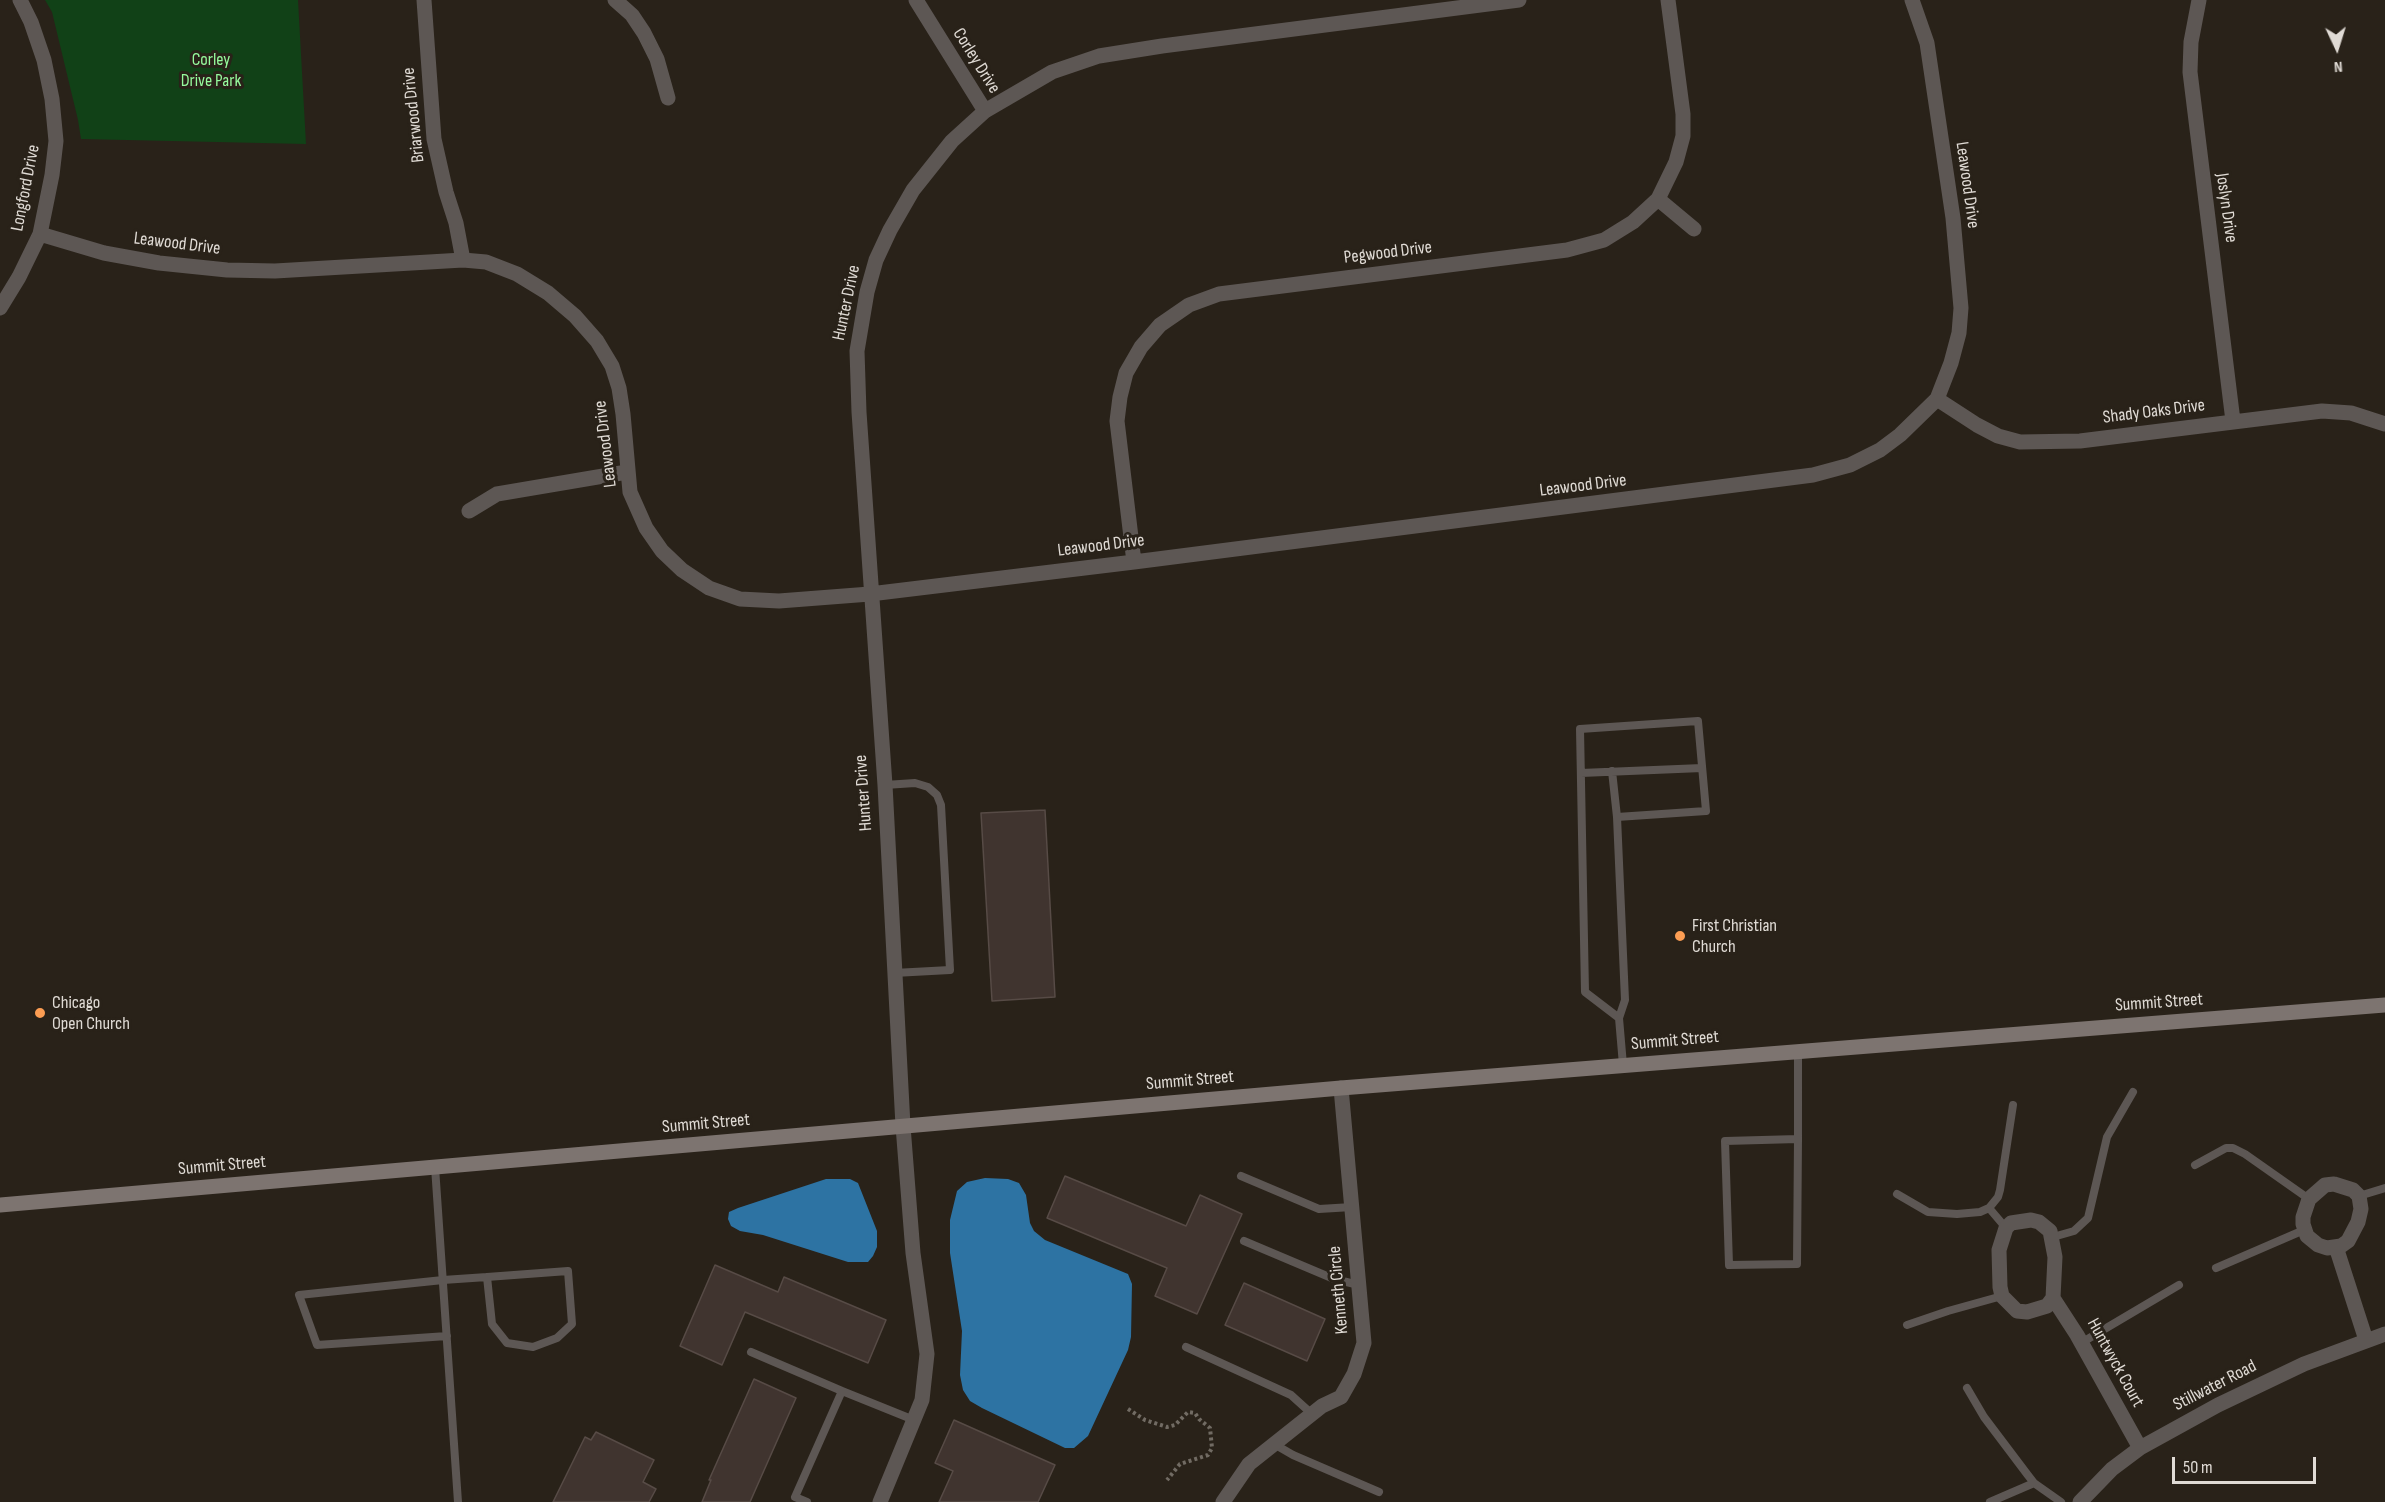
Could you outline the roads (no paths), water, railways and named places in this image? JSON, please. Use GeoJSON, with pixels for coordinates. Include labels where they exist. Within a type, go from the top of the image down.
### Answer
{"type":"FeatureCollection","features":[{"type":"Feature","properties":{"kind":"main road","name":"Summit Street"},"geometry":{"type":"LineString","coordinates":[[0,1205],[1341,1088],[2385,1005]]}},
{"type":"Feature","properties":{"kind":"street","name":"Longford Drive"},"geometry":{"type":"LineString","coordinates":[[0,308],[20,277],[40,234],[52,175],[56,141],[52,99],[44,60],[31,22],[20,0]]}},
{"type":"Feature","properties":{"kind":"street","name":"Briarwood Drive"},"geometry":{"type":"LineString","coordinates":[[424,0],[434,139],[446,192],[456,223],[463,260]]}},
{"type":"Feature","properties":{"kind":"street"},"geometry":{"type":"LineString","coordinates":[[615,0],[633,15],[644,33],[657,59],[668,98]]}},
{"type":"Feature","properties":{"kind":"street","name":"Corley Drive"},"geometry":{"type":"LineString","coordinates":[[916,0],[985,111]]}},
{"type":"Feature","properties":{"kind":"street","name":"Hunter Drive"},"geometry":{"type":"LineString","coordinates":[[903,1126],[885,785],[870,594],[857,351],[867,292],[876,260],[912,190],[952,141],[985,111],[1052,72],[1099,56],[1519,0]]}},
{"type":"Feature","properties":{"kind":"street","name":"Pegwood Drive"},"geometry":{"type":"LineString","coordinates":[[1134,562],[1117,422],[1126,373],[1142,347],[1160,325],[1189,305],[1219,294],[1567,250],[1604,240],[1633,222],[1658,199],[1676,162],[1683,136],[1683,114],[1668,0]]}},
{"type":"Feature","properties":{"kind":"street","name":"Leawood Drive"},"geometry":{"type":"LineString","coordinates":[[40,234],[104,253],[159,263],[227,270],[285,271],[463,260],[486,262],[517,274],[548,293],[575,316],[597,341],[612,366],[619,388],[630,492],[642,519],[662,551],[682,570],[709,588],[740,599],[779,601],[870,594],[1134,562],[1813,475],[1850,465],[1880,450],[1900,435],[1937,399],[1954,353],[1959,333],[1961,308],[1953,218],[1927,43],[1912,0]]}},
{"type":"Feature","properties":{"kind":"street","name":"Joslyn Drive"},"geometry":{"type":"LineString","coordinates":[[2199,0],[2191,42],[2190,72],[2233,421]]}},
{"type":"Feature","properties":{"kind":"street"},"geometry":{"type":"LineString","coordinates":[[1658,199],[1694,229]]}},
{"type":"Feature","properties":{"kind":"street","name":"Shady Oaks Drive"},"geometry":{"type":"LineString","coordinates":[[1937,399],[1998,436],[2020,442],[2080,441],[2322,411],[2350,413],[2385,424]]}},
{"type":"Feature","properties":{"kind":"street"},"geometry":{"type":"LineString","coordinates":[[469,511],[497,494],[627,472]]}},
{"type":"Feature","properties":{"kind":"street","name":"Kenneth Circle"},"geometry":{"type":"LineString","coordinates":[[1223,1502],[1249,1464],[1312,1414],[1341,1397],[1354,1374],[1364,1343],[1341,1088]]}},
{"type":"Feature","properties":{"kind":"street"},"geometry":{"type":"LineString","coordinates":[[879,1502],[922,1400],[927,1354],[913,1253],[903,1126]]}},
{"type":"Feature","properties":{"kind":"street"},"geometry":{"type":"LineString","coordinates":[[2334,1184],[2353,1190],[2359,1196],[2361,1209],[2348,1241],[2336,1247],[2327,1248],[2318,1245],[2307,1236],[2303,1217],[2309,1199],[2325,1185],[2334,1184]]}},
{"type":"Feature","properties":{"kind":"street"},"geometry":{"type":"LineString","coordinates":[[2020,1220],[2031,1220],[2046,1227],[2053,1237],[2055,1275],[2053,1298],[2047,1306],[2038,1310],[2017,1311],[2002,1296],[2000,1287],[1999,1250],[2006,1228],[2020,1220]]}},
{"type":"Feature","properties":{"kind":"street"},"geometry":{"type":"LineString","coordinates":[[2336,1247],[2366,1340]]}},
{"type":"Feature","properties":{"kind":"street","name":"Huntwyck Court"},"geometry":{"type":"LineString","coordinates":[[2053,1298],[2140,1448]]}},
{"type":"Feature","properties":{"kind":"street","name":"Stillwater Road"},"geometry":{"type":"LineString","coordinates":[[2080,1502],[2112,1469],[2140,1448],[2260,1384],[2385,1334]]}},
{"type":"Feature","properties":{"kind":"lane"},"geometry":{"type":"LineString","coordinates":[[1617,817],[1706,811],[1698,721],[1580,729],[1585,992],[1620,1018]]}},
{"type":"Feature","properties":{"kind":"lane"},"geometry":{"type":"LineString","coordinates":[[1581,773],[1702,768]]}},
{"type":"Feature","properties":{"kind":"lane"},"geometry":{"type":"LineString","coordinates":[[1612,771],[1617,817],[1625,999],[1620,1018],[1623,1065]]}},
{"type":"Feature","properties":{"kind":"lane"},"geometry":{"type":"LineString","coordinates":[[885,785],[915,783],[928,787],[937,795],[941,805],[950,970],[894,974]]}},
{"type":"Feature","properties":{"kind":"lane"},"geometry":{"type":"LineString","coordinates":[[1798,1051],[1798,1139],[1797,1264],[1729,1265],[1725,1141],[1798,1139]]}},
{"type":"Feature","properties":{"kind":"lane"},"geometry":{"type":"LineString","coordinates":[[2053,1237],[2074,1231],[2088,1218],[2107,1137],[2133,1092]]}},
{"type":"Feature","properties":{"kind":"lane"},"geometry":{"type":"LineString","coordinates":[[1898,1194],[1928,1212],[1957,1214],[1980,1212],[1989,1208],[1995,1203],[2000,1190],[2013,1105]]}},
{"type":"Feature","properties":{"kind":"lane"},"geometry":{"type":"LineString","coordinates":[[2195,1165],[2226,1148],[2233,1148],[2309,1199]]}},
{"type":"Feature","properties":{"kind":"lane"},"geometry":{"type":"LineString","coordinates":[[435,1167],[458,1502]]}},
{"type":"Feature","properties":{"kind":"lane"},"geometry":{"type":"LineString","coordinates":[[1241,1176],[1319,1209],[1352,1207]]}},
{"type":"Feature","properties":{"kind":"lane"},"geometry":{"type":"LineString","coordinates":[[2359,1196],[2385,1188]]}},
{"type":"Feature","properties":{"kind":"lane"},"geometry":{"type":"LineString","coordinates":[[1989,1208],[2006,1228]]}},
{"type":"Feature","properties":{"kind":"lane"},"geometry":{"type":"LineString","coordinates":[[2216,1268],[2304,1230]]}},
{"type":"Feature","properties":{"kind":"lane"},"geometry":{"type":"LineString","coordinates":[[1244,1241],[1334,1279],[1359,1285]]}},
{"type":"Feature","properties":{"kind":"lane"},"geometry":{"type":"LineString","coordinates":[[447,1336],[317,1345],[299,1295],[443,1280],[568,1271],[572,1324],[557,1338],[533,1347],[507,1342],[492,1324],[487,1277]]}},
{"type":"Feature","properties":{"kind":"lane"},"geometry":{"type":"LineString","coordinates":[[2081,1343],[2179,1285]]}},
{"type":"Feature","properties":{"kind":"lane"},"geometry":{"type":"LineString","coordinates":[[1907,1325],[2002,1296]]}},
{"type":"Feature","properties":{"kind":"lane"},"geometry":{"type":"LineString","coordinates":[[1186,1347],[1291,1395],[1312,1414]]}},
{"type":"Feature","properties":{"kind":"lane"},"geometry":{"type":"LineString","coordinates":[[751,1352],[915,1421]]}},
{"type":"Feature","properties":{"kind":"lane"},"geometry":{"type":"LineString","coordinates":[[1967,1388],[1984,1417],[2034,1483],[2061,1502]]}},
{"type":"Feature","properties":{"kind":"lane"},"geometry":{"type":"LineString","coordinates":[[807,1502],[795,1497],[842,1391]]}},
{"type":"Feature","properties":{"kind":"lane"},"geometry":{"type":"LineString","coordinates":[[1273,1443],[1293,1455],[1379,1492]]}},
{"type":"Feature","properties":{"kind":"lane"},"geometry":{"type":"LineString","coordinates":[[1990,1502],[2034,1483]]}},
{"type":"Feature","properties":{"kind":"water"},"geometry":{"type":"Polygon","coordinates":[[[985,1178],[1008,1179],[1019,1183],[1026,1195],[1030,1223],[1034,1231],[1045,1240],[1128,1274],[1132,1284],[1131,1337],[1128,1350],[1088,1436],[1074,1448],[1065,1448],[982,1408],[970,1401],[963,1390],[960,1375],[962,1331],[950,1253],[950,1220],[957,1191],[967,1182],[985,1178]]]}},
{"type":"Feature","properties":{"kind":"water"},"geometry":{"type":"Polygon","coordinates":[[[826,1179],[850,1179],[858,1183],[877,1231],[877,1247],[868,1262],[848,1262],[763,1235],[740,1231],[731,1226],[728,1219],[729,1212],[826,1179]]]}},
{"type":"Feature","properties":{"kind":"place","name":"First Christian Church"},"geometry":{"type":"Point","coordinates":[1680,936]}},
{"type":"Feature","properties":{"kind":"place","name":"Chicago Open Church"},"geometry":{"type":"Point","coordinates":[40,1013]}},
{"type":"Feature","properties":{"kind":"park label","name":"Corley Drive Park"},"geometry":{"type":"Point","coordinates":[211,70]}}]}
